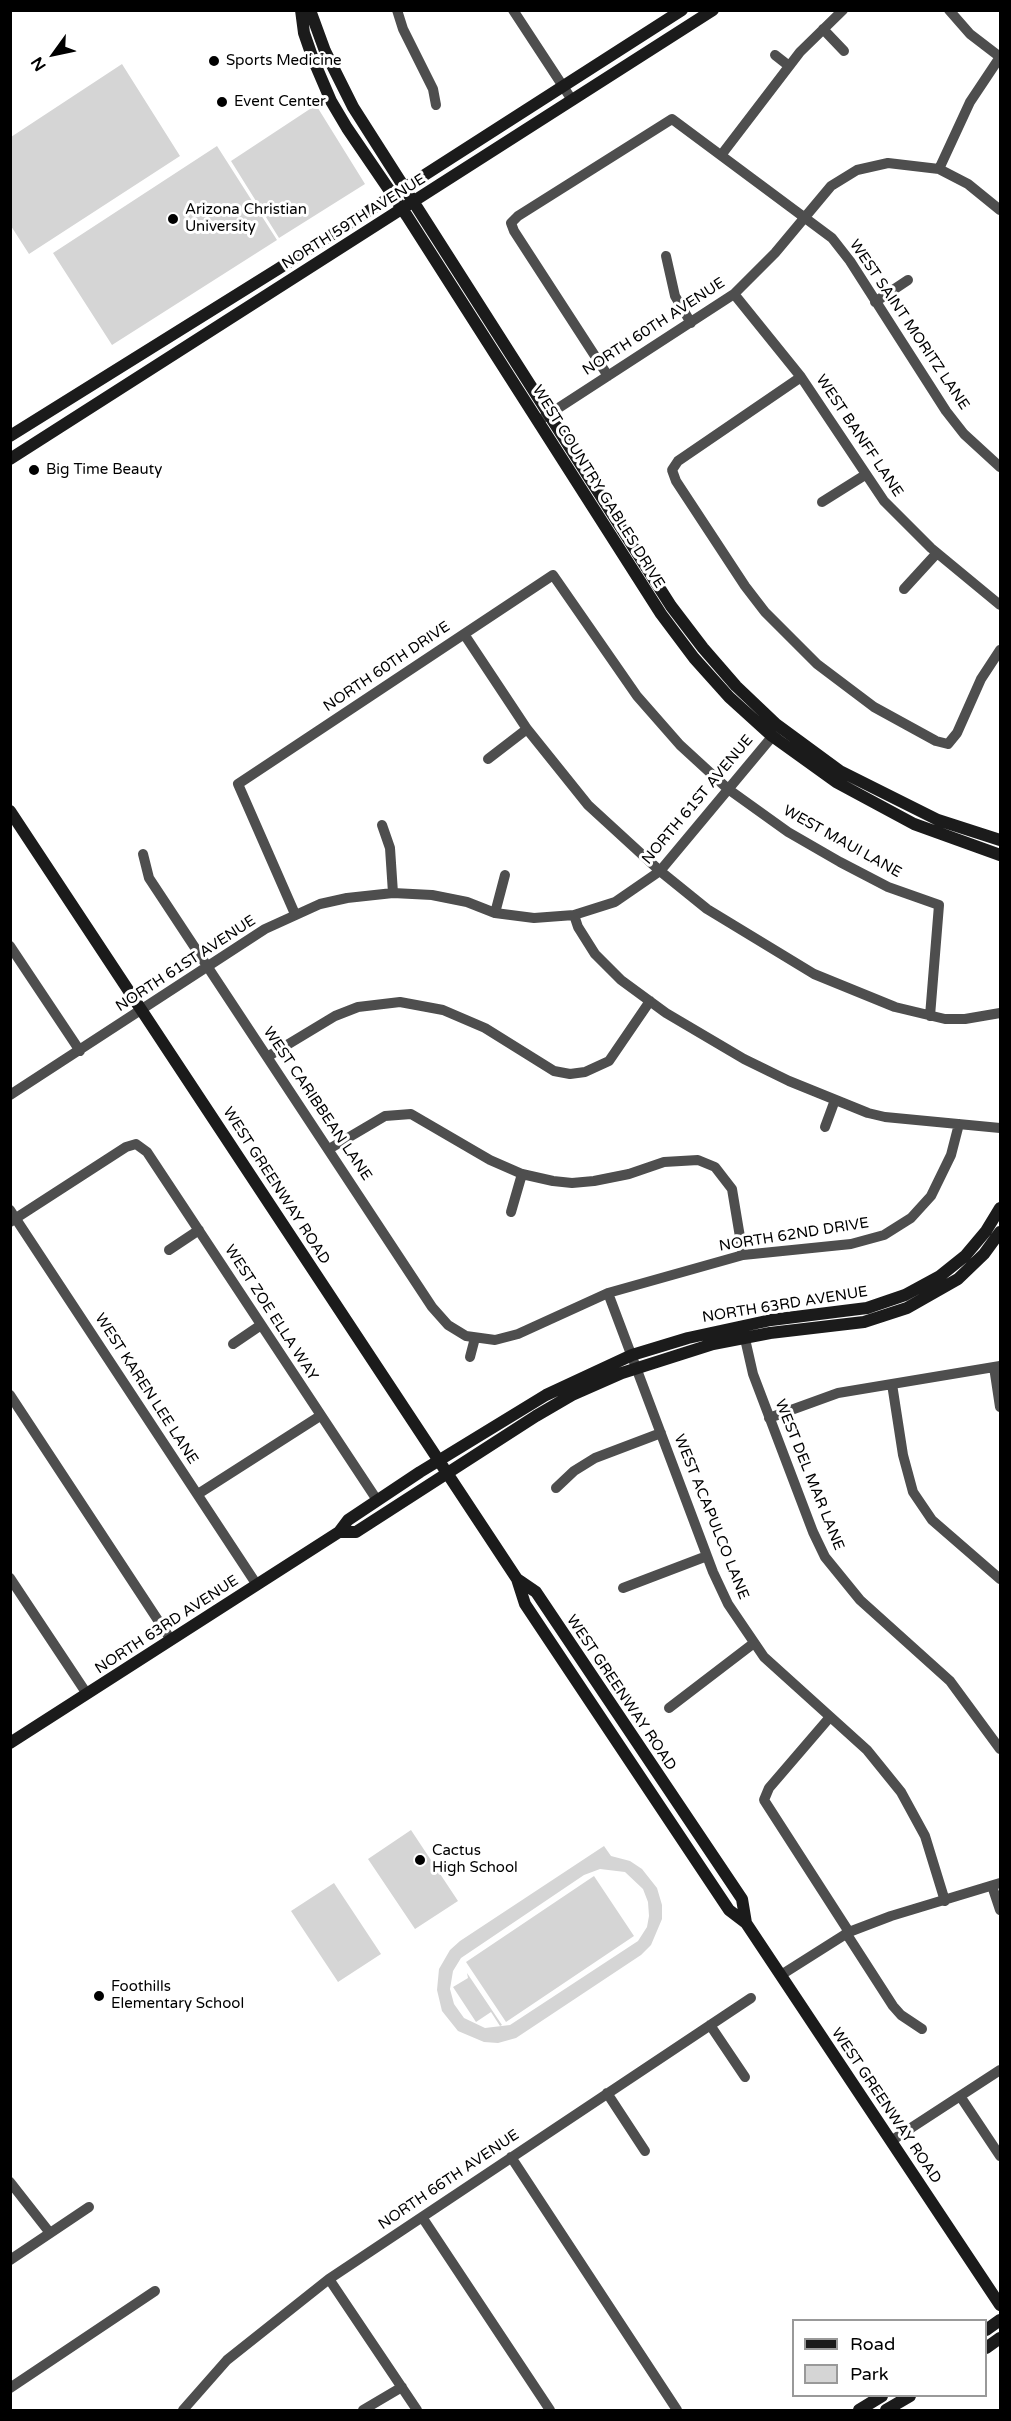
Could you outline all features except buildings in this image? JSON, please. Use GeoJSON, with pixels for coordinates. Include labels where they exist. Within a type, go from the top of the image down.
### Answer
{"type":"FeatureCollection","features":[{"type":"Feature","properties":{"kind":"main road","name":"WEST COUNTRY GABLES DRIVE"},"geometry":{"type":"LineString","coordinates":[[301,10],[304,33],[326,92],[347,128],[398,192]]}},
{"type":"Feature","properties":{"kind":"main road","name":"WEST COUNTRY GABLES DRIVE"},"geometry":{"type":"LineString","coordinates":[[310,10],[343,89],[398,192],[543,418],[675,635],[721,688],[836,782],[887,811],[935,833],[1000,855]]}},
{"type":"Feature","properties":{"kind":"main road","name":"NORTH 59TH AVENUE"},"geometry":{"type":"LineString","coordinates":[[10,436],[682,10]]}},
{"type":"Feature","properties":{"kind":"main road","name":"NORTH 59TH AVENUE"},"geometry":{"type":"LineString","coordinates":[[10,459],[713,10]]}},
{"type":"Feature","properties":{"kind":"main road","name":"WEST COUNTRY GABLES DRIVE"},"geometry":{"type":"LineString","coordinates":[[776,731],[840,771],[892,799],[938,820],[1000,840]]}},
{"type":"Feature","properties":{"kind":"main road","name":"WEST GREENWAY ROAD"},"geometry":{"type":"LineString","coordinates":[[10,811],[517,1579],[525,1604],[729,1910],[746,1923],[1000,2305]]}},
{"type":"Feature","properties":{"kind":"main road","name":"NORTH 63RD AVENUE"},"geometry":{"type":"LineString","coordinates":[[339,1532],[356,1532],[557,1403],[637,1368],[744,1331],[867,1308],[904,1295],[940,1276],[965,1256],[986,1231],[1000,1208]]}},
{"type":"Feature","properties":{"kind":"main road","name":"NORTH 63RD AVENUE"},"geometry":{"type":"LineString","coordinates":[[10,1743],[339,1532],[348,1520],[377,1500],[546,1395],[632,1355],[708,1332],[864,1322],[895,1313],[935,1294],[958,1279],[984,1254],[1000,1232]]}},
{"type":"Feature","properties":{"kind":"main road","name":"WEST GREENWAY ROAD"},"geometry":{"type":"LineString","coordinates":[[517,1579],[536,1592],[741,1899],[746,1923]]}},
{"type":"Feature","properties":{"kind":"main road"},"geometry":{"type":"LineString","coordinates":[[628,1757],[644,1754]]}},
{"type":"Feature","properties":{"kind":"main road"},"geometry":{"type":"LineString","coordinates":[[987,2329],[1000,2320]]}},
{"type":"Feature","properties":{"kind":"main road"},"geometry":{"type":"LineString","coordinates":[[987,2347],[1000,2338]]}},
{"type":"Feature","properties":{"kind":"main road"},"geometry":{"type":"LineString","coordinates":[[859,2410],[880,2397]]}},
{"type":"Feature","properties":{"kind":"main road"},"geometry":{"type":"LineString","coordinates":[[886,2410],[908,2397]]}},
{"type":"Feature","properties":{"kind":"street"},"geometry":{"type":"LineString","coordinates":[[397,10],[403,29],[433,89],[436,105]]}},
{"type":"Feature","properties":{"kind":"street"},"geometry":{"type":"LineString","coordinates":[[513,10],[572,100]]}},
{"type":"Feature","properties":{"kind":"street"},"geometry":{"type":"LineString","coordinates":[[722,154],[789,66],[843,10]]}},
{"type":"Feature","properties":{"kind":"street"},"geometry":{"type":"LineString","coordinates":[[950,10],[970,34],[1000,57],[970,102],[939,169],[968,184],[1000,210]]}},
{"type":"Feature","properties":{"kind":"street"},"geometry":{"type":"LineString","coordinates":[[823,29],[844,51]]}},
{"type":"Feature","properties":{"kind":"street"},"geometry":{"type":"LineString","coordinates":[[775,56],[789,66]]}},
{"type":"Feature","properties":{"kind":"street","name":"WEST SAINT MORITZ LANE"},"geometry":{"type":"LineString","coordinates":[[608,376],[511,224],[518,216],[672,119],[832,238],[843,251],[946,411],[964,434],[1000,467]]}},
{"type":"Feature","properties":{"kind":"street","name":"NORTH 60TH AVENUE"},"geometry":{"type":"LineString","coordinates":[[543,418],[734,294],[775,253],[831,186],[857,170],[888,163],[939,169]]}},
{"type":"Feature","properties":{"kind":"street"},"geometry":{"type":"LineString","coordinates":[[666,256],[672,290],[691,323]]}},
{"type":"Feature","properties":{"kind":"street"},"geometry":{"type":"LineString","coordinates":[[875,302],[908,280]]}},
{"type":"Feature","properties":{"kind":"street","name":"WEST BANFF LANE"},"geometry":{"type":"LineString","coordinates":[[734,294],[801,377],[865,475],[901,519],[937,553],[1000,605]]}},
{"type":"Feature","properties":{"kind":"street"},"geometry":{"type":"LineString","coordinates":[[801,377],[678,461],[672,470],[675,481],[745,586],[794,643],[842,685],[936,741],[948,744],[957,734],[981,680],[1000,650]]}},
{"type":"Feature","properties":{"kind":"street"},"geometry":{"type":"LineString","coordinates":[[822,502],[865,475]]}},
{"type":"Feature","properties":{"kind":"street"},"geometry":{"type":"LineString","coordinates":[[904,590],[937,553]]}},
{"type":"Feature","properties":{"kind":"street","name":"NORTH 60TH DRIVE"},"geometry":{"type":"LineString","coordinates":[[295,914],[238,784],[554,575]]}},
{"type":"Feature","properties":{"kind":"street","name":"WEST MAUI LANE"},"geometry":{"type":"LineString","coordinates":[[554,575],[637,696],[680,745],[728,789],[788,832],[840,862],[888,887],[939,905],[930,1016]]}},
{"type":"Feature","properties":{"kind":"street"},"geometry":{"type":"LineString","coordinates":[[464,634],[527,729],[588,804],[660,871],[716,914],[814,974],[887,1004],[930,1016],[965,1019],[1000,1013]]}},
{"type":"Feature","properties":{"kind":"street"},"geometry":{"type":"LineString","coordinates":[[488,759],[527,729]]}},
{"type":"Feature","properties":{"kind":"street","name":"NORTH 61ST AVENUE"},"geometry":{"type":"LineString","coordinates":[[10,1095],[143,1011],[265,929],[320,904],[347,898],[393,893],[432,895],[467,902],[495,913],[520,918],[574,915],[615,902],[660,871],[776,731]]}},
{"type":"Feature","properties":{"kind":"street"},"geometry":{"type":"LineString","coordinates":[[382,825],[390,848],[393,893]]}},
{"type":"Feature","properties":{"kind":"street","name":"WEST CARIBBEAN LANE"},"geometry":{"type":"LineString","coordinates":[[143,854],[149,878],[436,1312],[459,1333],[475,1338]]}},
{"type":"Feature","properties":{"kind":"street"},"geometry":{"type":"LineString","coordinates":[[495,913],[505,875]]}},
{"type":"Feature","properties":{"kind":"street"},"geometry":{"type":"LineString","coordinates":[[574,915],[586,941],[608,969],[650,1001],[744,1059],[835,1100],[885,1117],[1000,1128]]}},
{"type":"Feature","properties":{"kind":"street"},"geometry":{"type":"LineString","coordinates":[[10,946],[15,964],[80,1051]]}},
{"type":"Feature","properties":{"kind":"street"},"geometry":{"type":"LineString","coordinates":[[267,1057],[335,1016],[358,1007],[400,1002],[443,1010],[485,1028],[554,1071],[570,1074],[585,1072],[609,1061],[650,1001]]}},
{"type":"Feature","properties":{"kind":"street"},"geometry":{"type":"LineString","coordinates":[[825,1127],[835,1100]]}},
{"type":"Feature","properties":{"kind":"street"},"geometry":{"type":"LineString","coordinates":[[329,1149],[385,1116],[411,1114],[489,1160],[522,1174],[572,1183],[629,1174],[664,1162],[687,1159],[709,1163],[722,1173],[732,1189],[743,1255]]}},
{"type":"Feature","properties":{"kind":"street","name":"NORTH 62ND DRIVE"},"geometry":{"type":"LineString","coordinates":[[475,1338],[495,1340],[518,1334],[608,1293],[743,1255],[851,1244],[884,1235],[911,1218],[931,1196],[951,1155],[959,1124]]}},
{"type":"Feature","properties":{"kind":"street","name":"WEST ZOE ELLA WAY"},"geometry":{"type":"LineString","coordinates":[[12,1217],[126,1147],[136,1144],[147,1152],[377,1500]]}},
{"type":"Feature","properties":{"kind":"street"},"geometry":{"type":"LineString","coordinates":[[511,1212],[522,1174]]}},
{"type":"Feature","properties":{"kind":"street","name":"WEST KAREN LEE LANE"},"geometry":{"type":"LineString","coordinates":[[12,1217],[257,1585]]}},
{"type":"Feature","properties":{"kind":"street"},"geometry":{"type":"LineString","coordinates":[[169,1250],[199,1230]]}},
{"type":"Feature","properties":{"kind":"street","name":"WEST ACAPULCO LANE"},"geometry":{"type":"LineString","coordinates":[[608,1293],[707,1556],[728,1604],[754,1643],[780,1672],[867,1750],[902,1792],[925,1836],[945,1901]]}},
{"type":"Feature","properties":{"kind":"street"},"geometry":{"type":"LineString","coordinates":[[233,1344],[261,1325]]}},
{"type":"Feature","properties":{"kind":"street","name":"WEST DEL MAR LANE"},"geometry":{"type":"LineString","coordinates":[[744,1331],[753,1374],[813,1533],[838,1576],[860,1600],[950,1682],[1000,1749]]}},
{"type":"Feature","properties":{"kind":"street"},"geometry":{"type":"LineString","coordinates":[[470,1357],[475,1338]]}},
{"type":"Feature","properties":{"kind":"street"},"geometry":{"type":"LineString","coordinates":[[770,1418],[838,1394],[997,1366],[1000,1407]]}},
{"type":"Feature","properties":{"kind":"street"},"geometry":{"type":"LineString","coordinates":[[892,1384],[903,1455],[913,1492],[932,1520],[1000,1579]]}},
{"type":"Feature","properties":{"kind":"street"},"geometry":{"type":"LineString","coordinates":[[10,1395],[171,1640]]}},
{"type":"Feature","properties":{"kind":"street"},"geometry":{"type":"LineString","coordinates":[[198,1494],[320,1416]]}},
{"type":"Feature","properties":{"kind":"street"},"geometry":{"type":"LineString","coordinates":[[556,1488],[574,1471],[596,1458],[661,1433]]}},
{"type":"Feature","properties":{"kind":"street"},"geometry":{"type":"LineString","coordinates":[[623,1588],[707,1556]]}},
{"type":"Feature","properties":{"kind":"street"},"geometry":{"type":"LineString","coordinates":[[10,1578],[87,1694]]}},
{"type":"Feature","properties":{"kind":"street"},"geometry":{"type":"LineString","coordinates":[[669,1708],[754,1643]]}},
{"type":"Feature","properties":{"kind":"street"},"geometry":{"type":"LineString","coordinates":[[830,1717],[769,1788],[764,1800],[893,2006],[901,2015],[922,2029]]}},
{"type":"Feature","properties":{"kind":"street"},"geometry":{"type":"LineString","coordinates":[[781,1975],[848,1933],[891,1916],[996,1884],[1000,1910]]}},
{"type":"Feature","properties":{"kind":"street","name":"NORTH 66TH AVENUE"},"geometry":{"type":"LineString","coordinates":[[183,2410],[227,2360],[328,2278],[751,1998]]}},
{"type":"Feature","properties":{"kind":"street"},"geometry":{"type":"LineString","coordinates":[[710,2025],[745,2077]]}},
{"type":"Feature","properties":{"kind":"street"},"geometry":{"type":"LineString","coordinates":[[891,2141],[1000,2070]]}},
{"type":"Feature","properties":{"kind":"street"},"geometry":{"type":"LineString","coordinates":[[607,2093],[645,2151]]}},
{"type":"Feature","properties":{"kind":"street"},"geometry":{"type":"LineString","coordinates":[[960,2096],[1000,2156]]}},
{"type":"Feature","properties":{"kind":"street"},"geometry":{"type":"LineString","coordinates":[[511,2157],[677,2410]]}},
{"type":"Feature","properties":{"kind":"street"},"geometry":{"type":"LineString","coordinates":[[10,2182],[50,2233]]}},
{"type":"Feature","properties":{"kind":"street"},"geometry":{"type":"LineString","coordinates":[[10,2260],[89,2206]]}},
{"type":"Feature","properties":{"kind":"street"},"geometry":{"type":"LineString","coordinates":[[422,2217],[550,2410]]}},
{"type":"Feature","properties":{"kind":"street"},"geometry":{"type":"LineString","coordinates":[[328,2278],[417,2410]]}},
{"type":"Feature","properties":{"kind":"street"},"geometry":{"type":"LineString","coordinates":[[10,2388],[155,2291]]}},
{"type":"Feature","properties":{"kind":"street"},"geometry":{"type":"LineString","coordinates":[[363,2410],[402,2387]]}},
{"type":"Feature","properties":{"kind":"green space"},"geometry":{"type":"Polygon","coordinates":[[[122,64],[180,156],[29,254],[11,226],[11,137],[122,64]]]}},
{"type":"Feature","properties":{"kind":"green space"},"geometry":{"type":"Polygon","coordinates":[[[316,105],[365,184],[279,238],[231,161],[316,105]]]}},
{"type":"Feature","properties":{"kind":"green space"},"geometry":{"type":"Polygon","coordinates":[[[217,146],[277,240],[112,345],[53,253],[217,146]]]}},
{"type":"Feature","properties":{"kind":"green space"},"geometry":{"type":"Polygon","coordinates":[[[411,1830],[458,1901],[415,1929],[368,1859],[411,1830]]]}},
{"type":"Feature","properties":{"kind":"green space"},"geometry":{"type":"Polygon","coordinates":[[[604,1846],[611,1856],[630,1861],[642,1869],[657,1888],[662,1905],[662,1919],[651,1945],[641,1955],[516,2038],[498,2043],[484,2042],[458,2031],[442,2011],[437,1990],[439,1969],[450,1950],[460,1941],[604,1846]],[[600,1869],[584,1875],[461,1958],[453,1971],[450,1989],[454,2004],[464,2018],[485,2028],[510,2025],[638,1941],[647,1927],[648,1902],[643,1889],[625,1872],[600,1869]]]}},
{"type":"Feature","properties":{"kind":"green space"},"geometry":{"type":"Polygon","coordinates":[[[594,1876],[634,1936],[506,2022],[466,1962],[594,1876]]]}},
{"type":"Feature","properties":{"kind":"green space"},"geometry":{"type":"Polygon","coordinates":[[[334,1883],[381,1954],[338,1982],[291,1911],[334,1883]]]}},
{"type":"Feature","properties":{"kind":"green space"},"geometry":{"type":"Polygon","coordinates":[[[467,1973],[502,2025],[500,2026],[491,2012],[476,2022],[453,1987],[468,1978],[467,1973]]]}},
{"type":"Feature","properties":{"kind":"place","name":"Sports Medicine"},"geometry":{"type":"Point","coordinates":[214,61]}},
{"type":"Feature","properties":{"kind":"place","name":"Event Center"},"geometry":{"type":"Point","coordinates":[222,102]}},
{"type":"Feature","properties":{"kind":"place","name":"Arizona Christian University"},"geometry":{"type":"Point","coordinates":[173,219]}},
{"type":"Feature","properties":{"kind":"place","name":"Big Time Beauty"},"geometry":{"type":"Point","coordinates":[34,470]}},
{"type":"Feature","properties":{"kind":"place","name":"Cactus High School"},"geometry":{"type":"Point","coordinates":[420,1860]}},
{"type":"Feature","properties":{"kind":"place","name":"Foothills Elementary School"},"geometry":{"type":"Point","coordinates":[99,1996]}}]}
